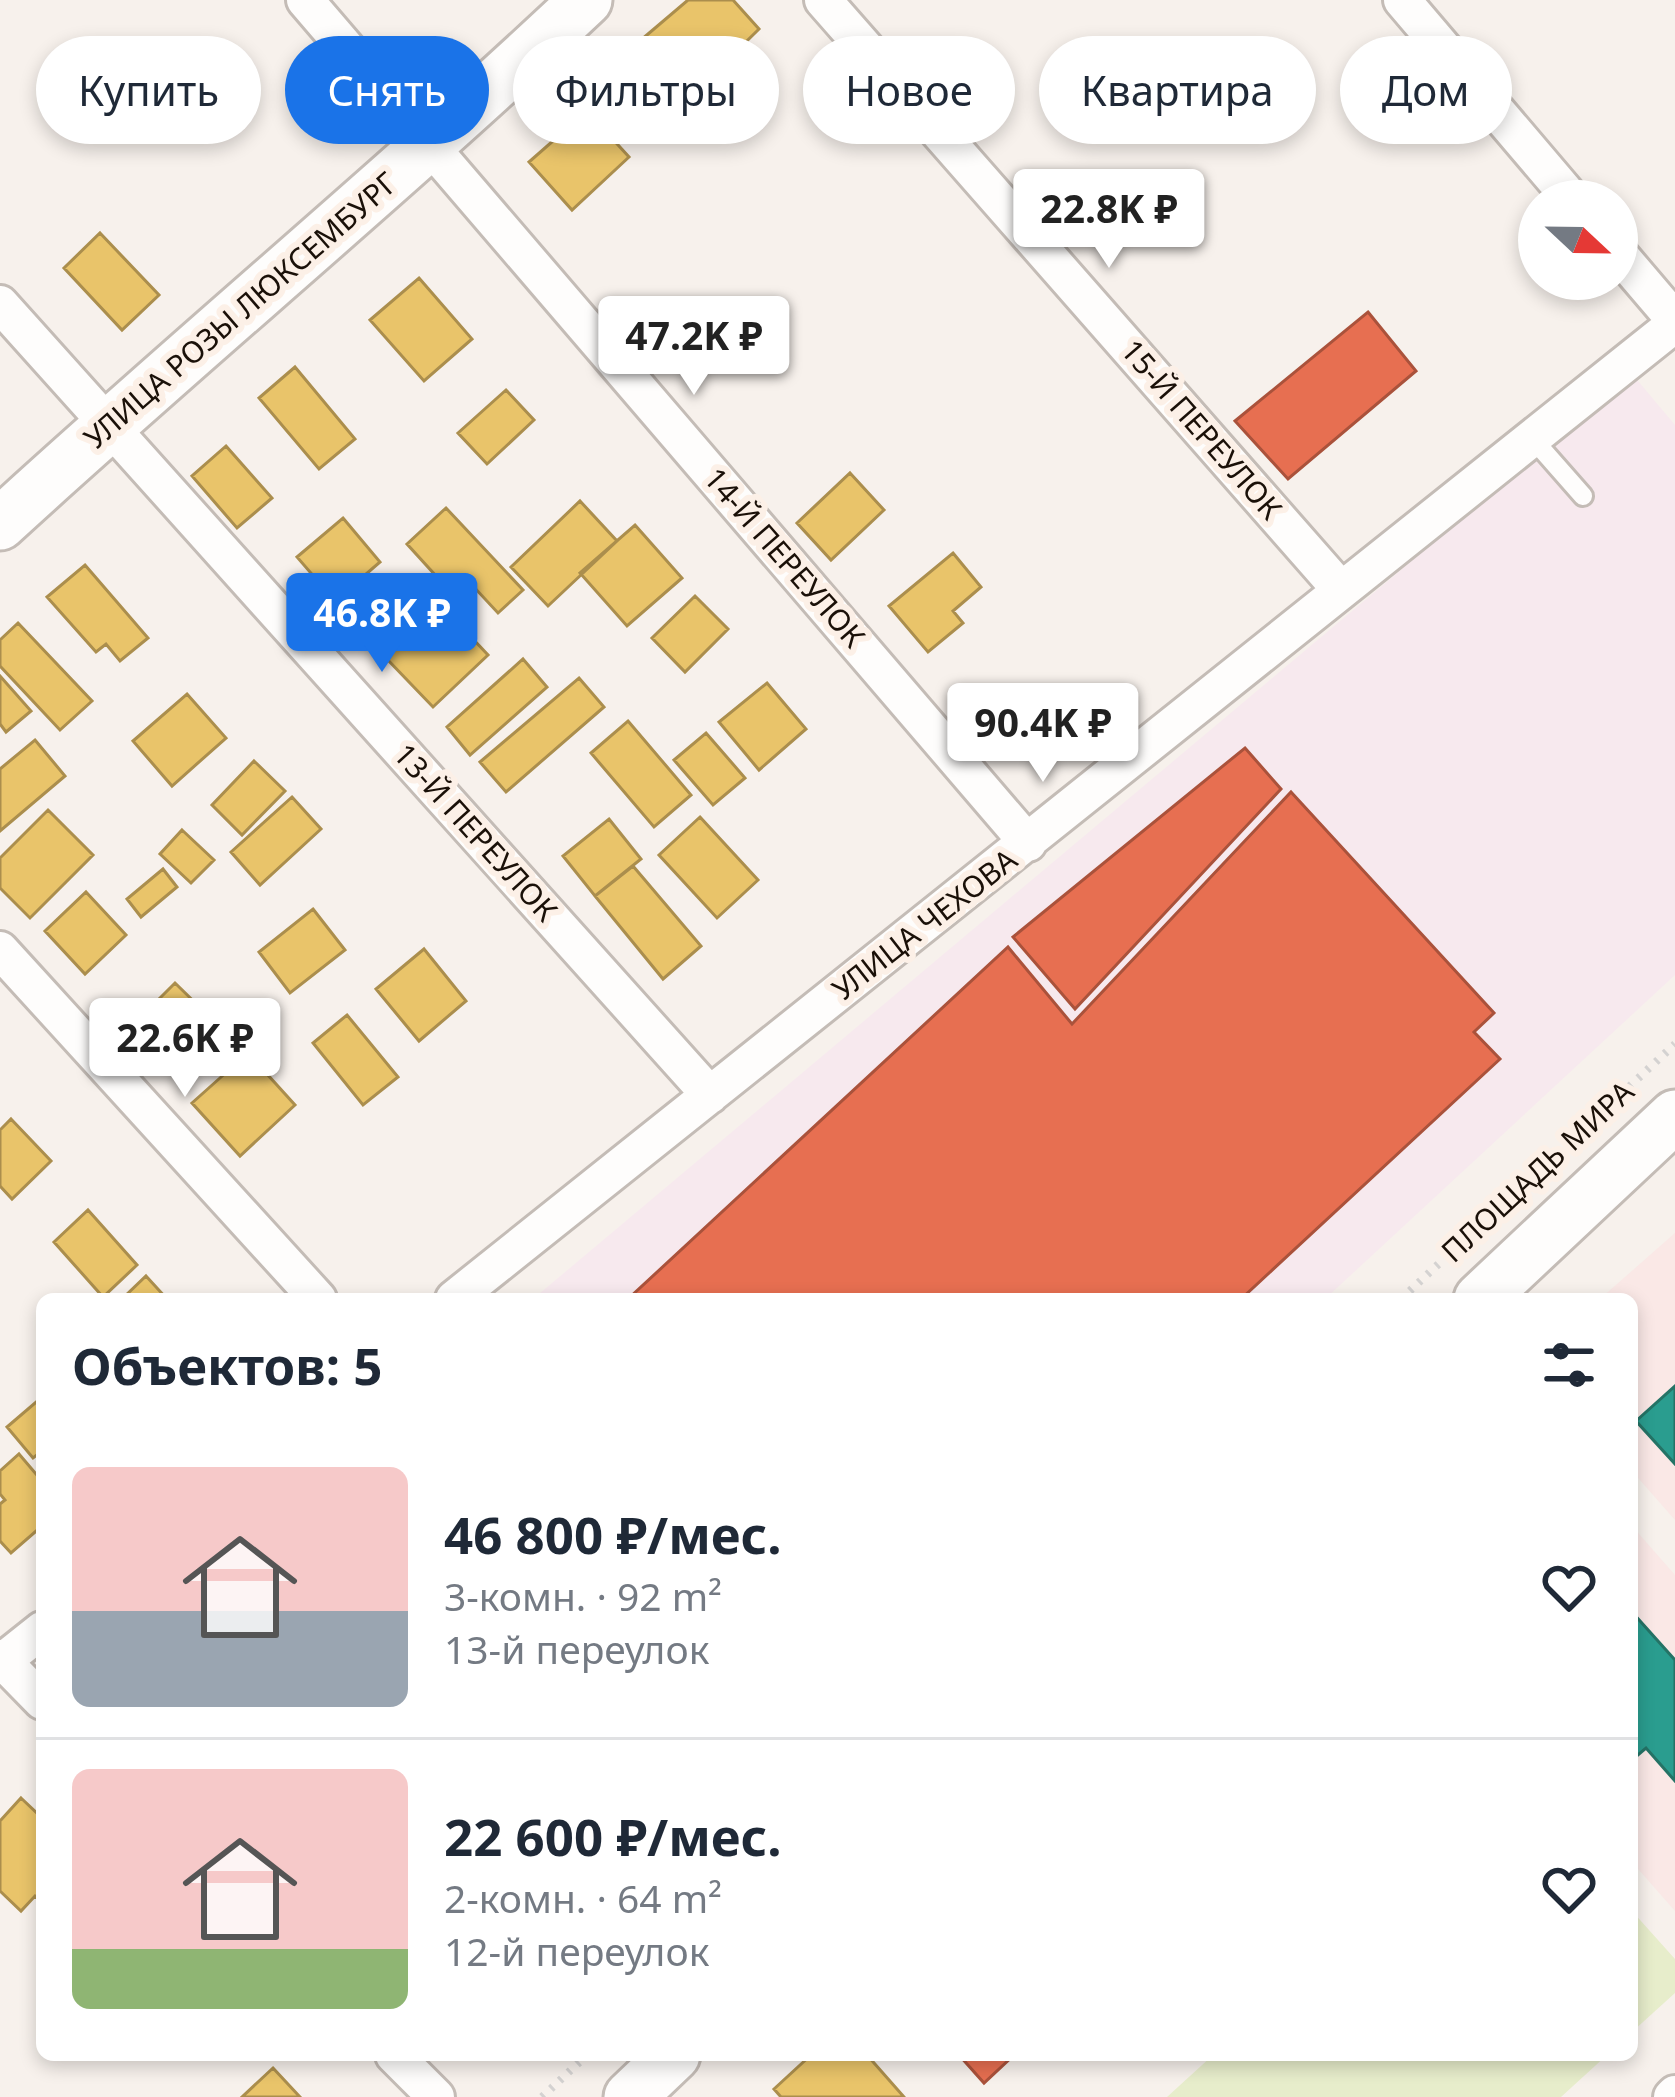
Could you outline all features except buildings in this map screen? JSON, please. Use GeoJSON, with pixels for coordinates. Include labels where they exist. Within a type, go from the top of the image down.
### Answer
{"type":"FeatureCollection","features":[{"type":"Feature","properties":{"kind":"street","name":"14-Й ПЕРЕУЛОК"},"geometry":{"type":"LineString","coordinates":[[305,0],[1028,843]]}},
{"type":"Feature","properties":{"kind":"street","name":"УЛИЦА РОЗЫ ЛЮКСЕМБУРГ"},"geometry":{"type":"LineString","coordinates":[[0,524],[431,146],[586,0]]}},
{"type":"Feature","properties":{"kind":"street","name":"15-Й ПЕРЕУЛОК"},"geometry":{"type":"LineString","coordinates":[[823,0],[1341,590]]}},
{"type":"Feature","properties":{"kind":"street"},"geometry":{"type":"LineString","coordinates":[[1402,0],[1556,180]]}},
{"type":"Feature","properties":{"kind":"street"},"geometry":{"type":"LineString","coordinates":[[1638,277],[1675,322]]}},
{"type":"Feature","properties":{"kind":"street","name":"13-Й ПЕРЕУЛОК"},"geometry":{"type":"LineString","coordinates":[[0,304],[710,1095]]}},
{"type":"Feature","properties":{"kind":"street","name":"УЛИЦА ЧЕХОВА"},"geometry":{"type":"LineString","coordinates":[[462,1293],[1675,322]]}},
{"type":"Feature","properties":{"kind":"street"},"geometry":{"type":"LineString","coordinates":[[0,950],[313,1293]]}},
{"type":"Feature","properties":{"kind":"street"},"geometry":{"type":"LineString","coordinates":[[1486,1293],[1675,1116]]}},
{"type":"Feature","properties":{"kind":"street"},"geometry":{"type":"LineString","coordinates":[[36,1634],[2,1660],[36,1695]]}},
{"type":"Feature","properties":{"kind":"street"},"geometry":{"type":"LineString","coordinates":[[400,2061],[436,2097]]}},
{"type":"Feature","properties":{"kind":"street"},"geometry":{"type":"LineString","coordinates":[[630,2097],[668,2061]]}},
{"type":"Feature","properties":{"kind":"lane"},"geometry":{"type":"LineString","coordinates":[[1532,438],[1583,496]]}},
{"type":"Feature","properties":{"kind":"path","name":"ПЛОЩАДЬ МИРА"},"geometry":{"type":"LineString","coordinates":[[1407,1293],[1675,1044]]}},
{"type":"Feature","properties":{"kind":"path"},"geometry":{"type":"LineString","coordinates":[[542,2097],[581,2061]]}},
{"type":"Feature","properties":{"kind":"shaded area"},"geometry":{"type":"Polygon","coordinates":[[[1633,375],[1675,425],[1675,975],[1331,1293],[540,1293],[1633,375]]]}},
{"type":"Feature","properties":{"kind":"shaded area"},"geometry":{"type":"Polygon","coordinates":[[[1675,1233],[1675,1520],[1638,1478],[1638,1293],[1607,1293],[1675,1233]]]}},
{"type":"Feature","properties":{"kind":"shaded area"},"geometry":{"type":"Polygon","coordinates":[[[1638,1533],[1675,1575],[1675,1911],[1638,1869],[1638,1533]]]}},
{"type":"Feature","properties":{"kind":"green space"},"geometry":{"type":"Polygon","coordinates":[[[1638,1918],[1675,1959],[1675,1993],[1638,2027],[1638,1918]]]}},
{"type":"Feature","properties":{"kind":"green space"},"geometry":{"type":"Polygon","coordinates":[[[1206,2061],[1600,2061],[1561,2097],[1167,2097],[1206,2061]]]}}]}
